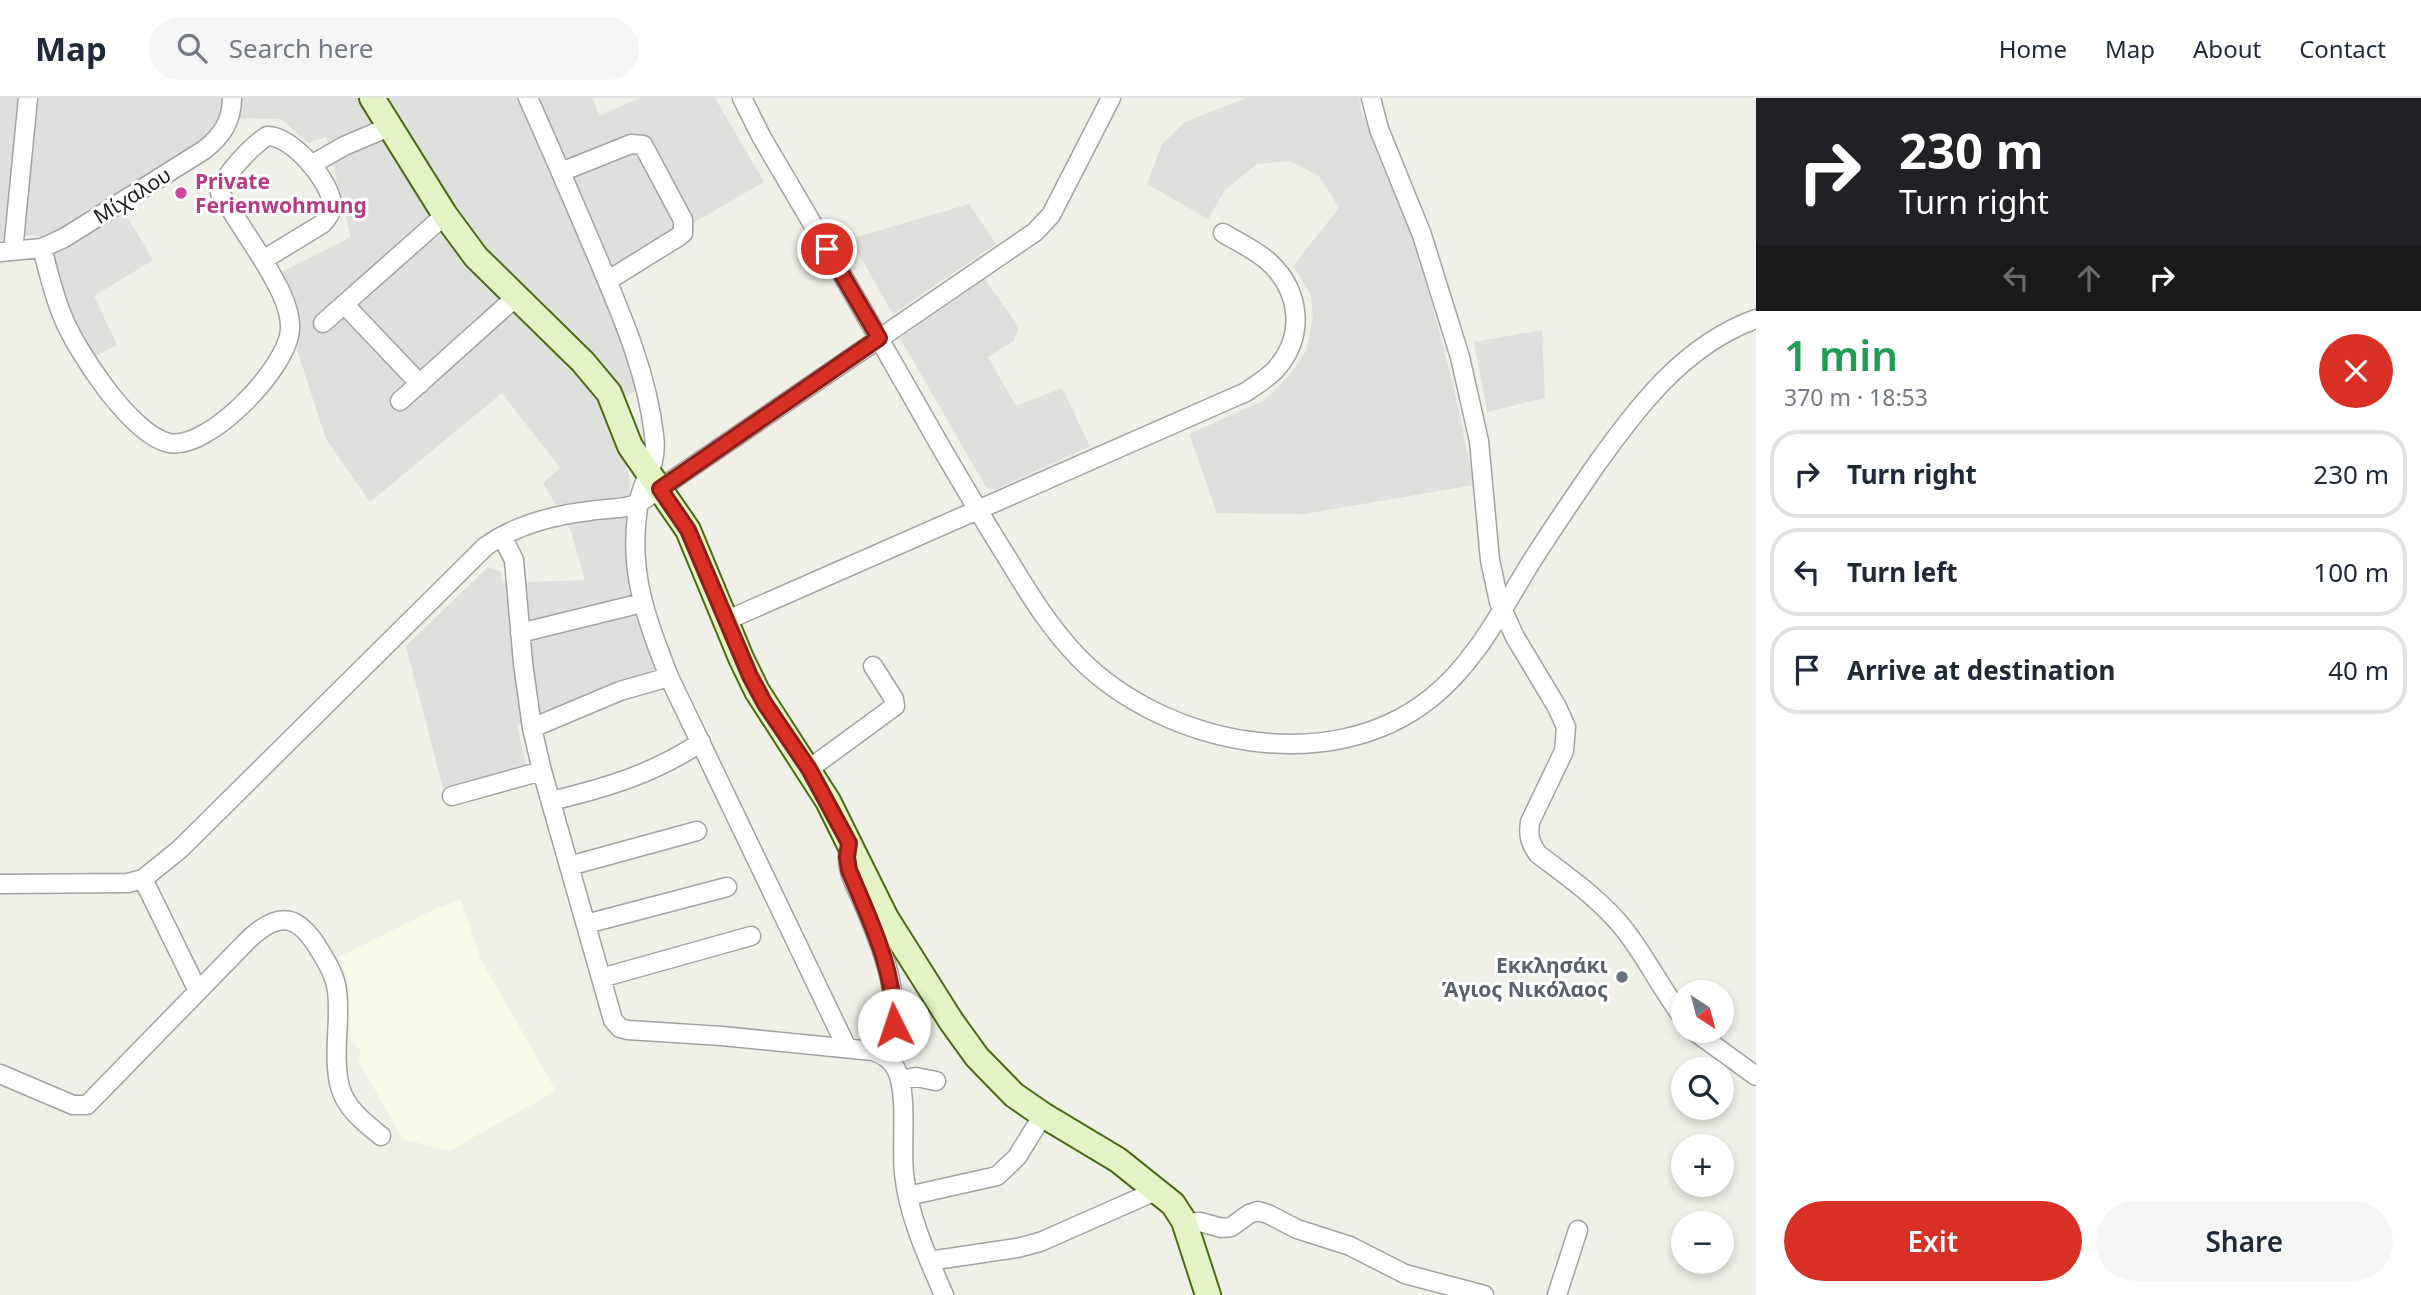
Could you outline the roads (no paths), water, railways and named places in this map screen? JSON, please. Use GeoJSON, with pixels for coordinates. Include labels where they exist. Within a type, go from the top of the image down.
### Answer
{"type":"FeatureCollection","features":[{"type":"Feature","properties":{"kind":"street"},"geometry":{"type":"LineString","coordinates":[[7,252],[28,98]]}},
{"type":"Feature","properties":{"kind":"street","name":"Μίχαλου"},"geometry":{"type":"LineString","coordinates":[[7,252],[42,248],[64,238],[213,143],[231,116],[232,98]]}},
{"type":"Feature","properties":{"kind":"street"},"geometry":{"type":"LineString","coordinates":[[372,98],[444,215],[476,257],[602,383],[614,401],[630,446],[688,530],[757,691],[809,769],[897,937],[967,1043],[1007,1089],[1043,1115],[1118,1160],[1176,1206],[1185,1223],[1208,1295]]}},
{"type":"Feature","properties":{"kind":"street"},"geometry":{"type":"LineString","coordinates":[[528,98],[634,348],[648,398],[655,447],[655,482]]}},
{"type":"Feature","properties":{"kind":"street"},"geometry":{"type":"LineString","coordinates":[[742,98],[762,138],[978,511],[1048,624],[1093,671],[1124,695],[1185,724],[1236,738],[1277,743],[1318,742],[1358,735],[1419,707],[1446,685],[1473,654],[1594,468],[1660,383],[1709,342],[1731,328],[1756,319]]}},
{"type":"Feature","properties":{"kind":"street"},"geometry":{"type":"LineString","coordinates":[[0,884],[128,883],[143,879],[209,821],[486,546],[517,529],[559,516],[628,507],[639,503],[655,482],[879,338],[1035,232],[1051,215],[1111,98]]}},
{"type":"Feature","properties":{"kind":"street"},"geometry":{"type":"LineString","coordinates":[[1371,98],[1379,129],[1426,247],[1463,369],[1479,442],[1490,559],[1502,610],[1557,708],[1567,732],[1560,762],[1530,822],[1528,834],[1531,845],[1538,854],[1596,900],[1622,926],[1671,999]]}},
{"type":"Feature","properties":{"kind":"street"},"geometry":{"type":"LineString","coordinates":[[311,165],[344,146],[389,127]]}},
{"type":"Feature","properties":{"kind":"street"},"geometry":{"type":"LineString","coordinates":[[42,248],[61,313],[89,363],[129,417],[152,435],[170,443],[191,441],[213,428],[250,396],[276,367],[287,348],[290,328],[288,310],[263,260],[220,193],[221,186],[260,141],[267,136],[277,136],[311,165],[329,192],[332,205],[327,219],[263,260]]}},
{"type":"Feature","properties":{"kind":"street"},"geometry":{"type":"LineString","coordinates":[[561,172],[631,144],[643,145],[683,220],[684,226],[678,237],[607,281]]}},
{"type":"Feature","properties":{"kind":"street"},"geometry":{"type":"LineString","coordinates":[[323,323],[444,215]]}},
{"type":"Feature","properties":{"kind":"street"},"geometry":{"type":"LineString","coordinates":[[725,621],[1246,392],[1275,371],[1289,351],[1295,335],[1297,315],[1294,302],[1284,280],[1268,262],[1223,233]]}},
{"type":"Feature","properties":{"kind":"street"},"geometry":{"type":"LineString","coordinates":[[400,401],[517,296]]}},
{"type":"Feature","properties":{"kind":"street"},"geometry":{"type":"LineString","coordinates":[[344,304],[420,384]]}},
{"type":"Feature","properties":{"kind":"street"},"geometry":{"type":"LineString","coordinates":[[639,503],[635,567],[642,603],[669,677],[847,1048]]}},
{"type":"Feature","properties":{"kind":"street"},"geometry":{"type":"LineString","coordinates":[[502,536],[514,560],[532,728],[612,1020],[620,1028],[847,1048],[873,1051],[886,1057],[892,1062],[900,1080],[904,1172],[908,1196],[929,1261],[944,1295]]}},
{"type":"Feature","properties":{"kind":"street"},"geometry":{"type":"LineString","coordinates":[[520,633],[642,603]]}},
{"type":"Feature","properties":{"kind":"street"},"geometry":{"type":"LineString","coordinates":[[809,769],[895,706],[894,699],[873,666]]}},
{"type":"Feature","properties":{"kind":"street"},"geometry":{"type":"LineString","coordinates":[[532,728],[620,691],[669,677]]}},
{"type":"Feature","properties":{"kind":"street"},"geometry":{"type":"LineString","coordinates":[[551,801],[631,780],[666,764],[701,742]]}},
{"type":"Feature","properties":{"kind":"street"},"geometry":{"type":"LineString","coordinates":[[452,796],[542,771]]}},
{"type":"Feature","properties":{"kind":"street"},"geometry":{"type":"LineString","coordinates":[[569,866],[697,831]]}},
{"type":"Feature","properties":{"kind":"street"},"geometry":{"type":"LineString","coordinates":[[849,843],[849,870],[889,970],[894,1025],[886,1057]]}},
{"type":"Feature","properties":{"kind":"street"},"geometry":{"type":"LineString","coordinates":[[143,879],[198,991]]}},
{"type":"Feature","properties":{"kind":"street"},"geometry":{"type":"LineString","coordinates":[[586,924],[727,887]]}},
{"type":"Feature","properties":{"kind":"street"},"geometry":{"type":"LineString","coordinates":[[0,1074],[73,1105],[87,1105],[264,926],[285,919],[302,926],[317,945],[336,983],[340,1087],[350,1106],[381,1136]]}},
{"type":"Feature","properties":{"kind":"street"},"geometry":{"type":"LineString","coordinates":[[601,978],[751,936]]}},
{"type":"Feature","properties":{"kind":"street"},"geometry":{"type":"LineString","coordinates":[[1711,1043],[1756,1076]]}},
{"type":"Feature","properties":{"kind":"street"},"geometry":{"type":"LineString","coordinates":[[900,1080],[916,1077],[936,1081]]}},
{"type":"Feature","properties":{"kind":"street"},"geometry":{"type":"LineString","coordinates":[[908,1196],[997,1176],[1017,1157],[1043,1115]]}},
{"type":"Feature","properties":{"kind":"street"},"geometry":{"type":"LineString","coordinates":[[929,1261],[1040,1242],[1158,1190]]}},
{"type":"Feature","properties":{"kind":"street"},"geometry":{"type":"LineString","coordinates":[[1185,1223],[1200,1222],[1222,1228],[1231,1227],[1250,1214],[1268,1214],[1297,1229],[1350,1247],[1405,1274],[1484,1295]]}},
{"type":"Feature","properties":{"kind":"street"},"geometry":{"type":"LineString","coordinates":[[1558,1295],[1578,1230]]}},
{"type":"Feature","properties":{"kind":"place","name":"Private Ferienwohmung"},"geometry":{"type":"Point","coordinates":[181,193]}},
{"type":"Feature","properties":{"kind":"place","name":"Εκκλησάκι Άγιος Νικόλαος"},"geometry":{"type":"Point","coordinates":[1622,977]}}]}
